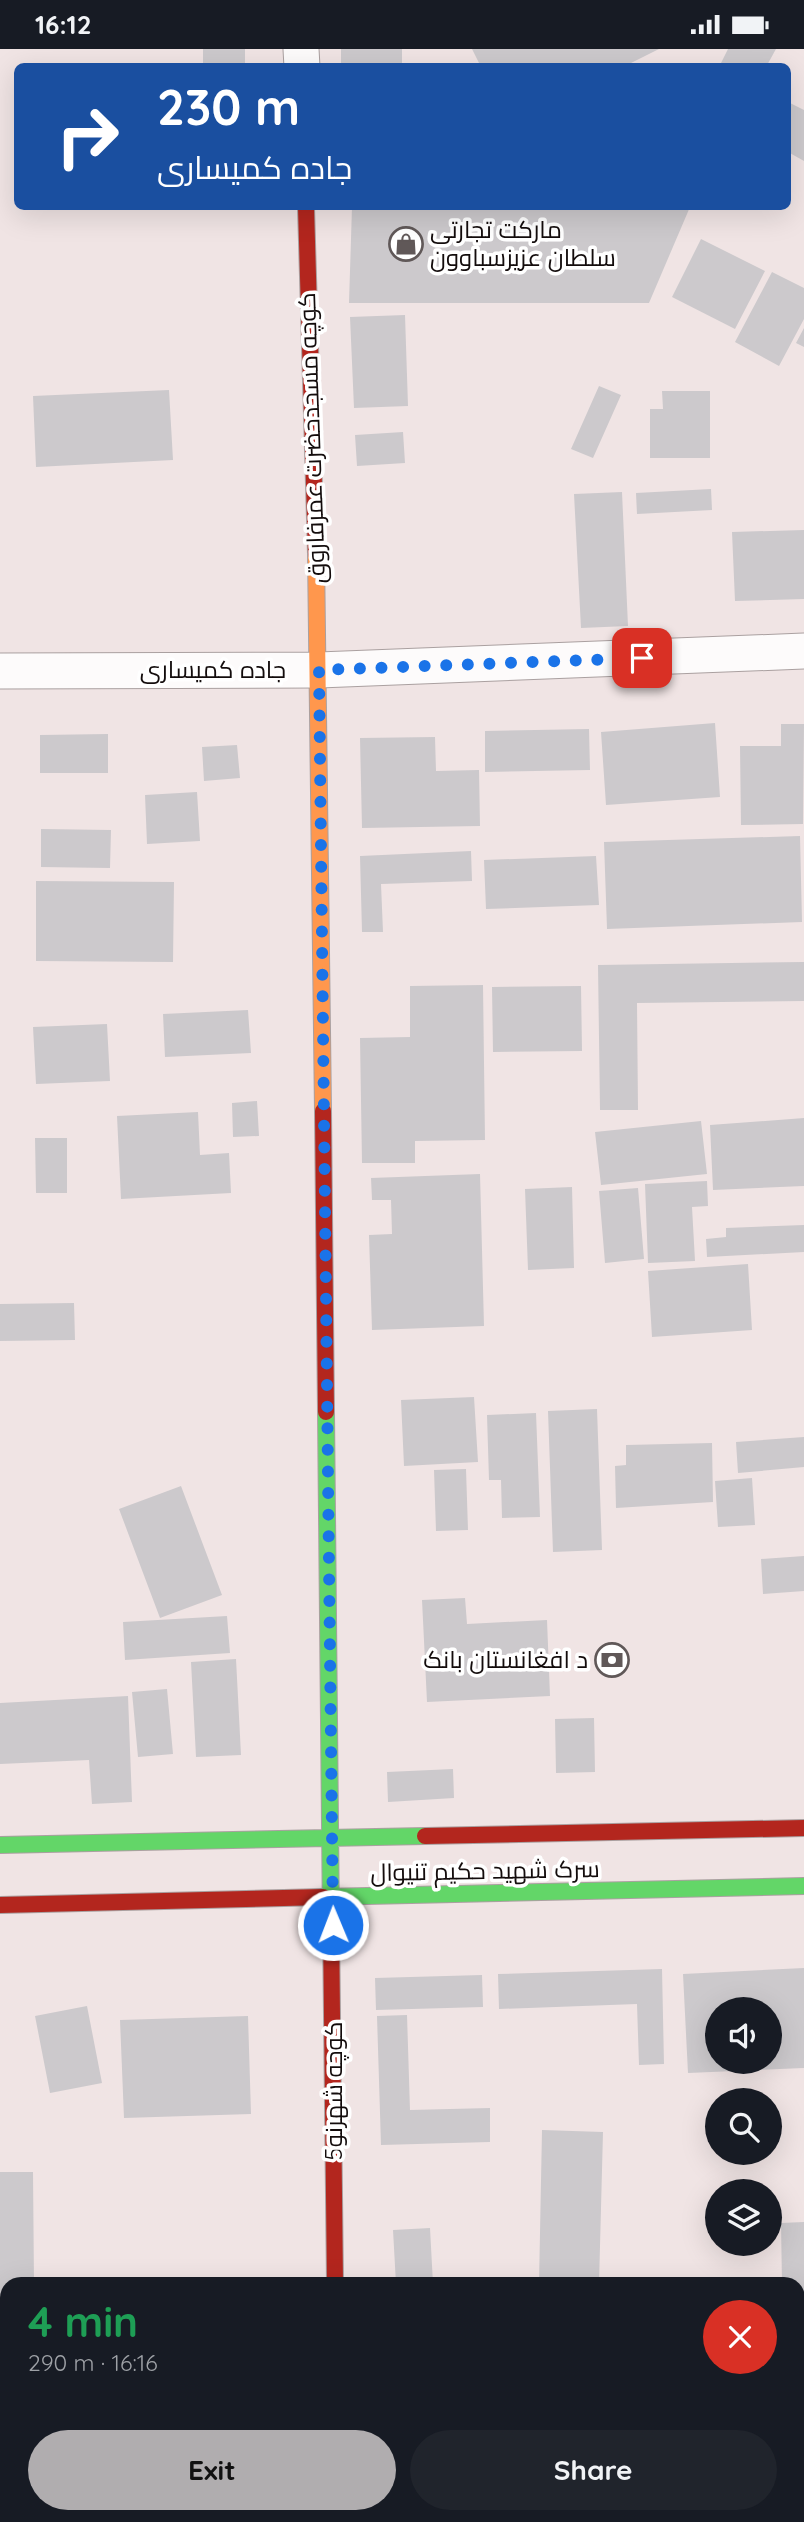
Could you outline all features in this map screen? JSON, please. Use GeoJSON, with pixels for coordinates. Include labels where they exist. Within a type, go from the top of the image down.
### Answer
{"type":"FeatureCollection","features":[{"type":"Feature","properties":{"kind":"main road","name":"کوچه مسجدحضرت عمرفاروق"},"geometry":{"type":"LineString","coordinates":[[306,210],[319,670],[331,1838]]}},
{"type":"Feature","properties":{"kind":"main road","name":"سرک شهید حکیم تنیوال"},"geometry":{"type":"LineString","coordinates":[[0,1845],[804,1829]]}},
{"type":"Feature","properties":{"kind":"main road","name":"کوچه شهرنو5"},"geometry":{"type":"LineString","coordinates":[[331,1838],[335,2277]]}},
{"type":"Feature","properties":{"kind":"main road","name":"سرک شهید حکیم تنیوال"},"geometry":{"type":"LineString","coordinates":[[0,1905],[804,1886]]}},
{"type":"Feature","properties":{"kind":"street","name":"جاده کمیساری"},"geometry":{"type":"LineString","coordinates":[[0,671],[319,670],[804,651]]}},
{"type":"Feature","properties":{"kind":"building"},"geometry":{"type":"Polygon","coordinates":[[[203,49],[245,49],[245,63],[203,63],[203,49]]]}},
{"type":"Feature","properties":{"kind":"building"},"geometry":{"type":"Polygon","coordinates":[[[341,49],[402,49],[402,63],[341,63],[341,49]]]}},
{"type":"Feature","properties":{"kind":"building"},"geometry":{"type":"Polygon","coordinates":[[[472,49],[659,49],[631,63],[479,63],[472,49]]]}},
{"type":"Feature","properties":{"kind":"building"},"geometry":{"type":"Polygon","coordinates":[[[728,49],[776,49],[768,63],[721,63],[728,49]]]}},
{"type":"Feature","properties":{"kind":"building"},"geometry":{"type":"Polygon","coordinates":[[[791,104],[804,110],[804,161],[791,154],[791,104]]]}},
{"type":"Feature","properties":{"kind":"building"},"geometry":{"type":"Polygon","coordinates":[[[352,210],[689,210],[649,303],[349,303],[352,210]]]}},
{"type":"Feature","properties":{"kind":"building"},"geometry":{"type":"Polygon","coordinates":[[[701,239],[765,271],[735,329],[672,297],[701,239]]]}},
{"type":"Feature","properties":{"kind":"building"},"geometry":{"type":"Polygon","coordinates":[[[772,272],[804,288],[804,319],[779,366],[735,342],[772,272]]]}},
{"type":"Feature","properties":{"kind":"building"},"geometry":{"type":"Polygon","coordinates":[[[405,315],[408,406],[354,408],[350,317],[405,315]]]}},
{"type":"Feature","properties":{"kind":"building"},"geometry":{"type":"Polygon","coordinates":[[[804,328],[804,347],[796,343],[804,328]]]}},
{"type":"Feature","properties":{"kind":"building"},"geometry":{"type":"Polygon","coordinates":[[[599,386],[621,395],[593,458],[571,449],[599,386]]]}},
{"type":"Feature","properties":{"kind":"building"},"geometry":{"type":"Polygon","coordinates":[[[169,390],[173,460],[36,467],[33,396],[169,390]]]}},
{"type":"Feature","properties":{"kind":"building"},"geometry":{"type":"Polygon","coordinates":[[[662,391],[710,391],[710,458],[650,458],[650,409],[663,409],[662,391]]]}},
{"type":"Feature","properties":{"kind":"building"},"geometry":{"type":"Polygon","coordinates":[[[403,432],[405,463],[357,466],[355,435],[403,432]]]}},
{"type":"Feature","properties":{"kind":"building"},"geometry":{"type":"Polygon","coordinates":[[[711,489],[712,510],[637,514],[636,493],[711,489]]]}},
{"type":"Feature","properties":{"kind":"building"},"geometry":{"type":"Polygon","coordinates":[[[622,492],[628,626],[581,628],[574,494],[622,492]]]}},
{"type":"Feature","properties":{"kind":"building"},"geometry":{"type":"Polygon","coordinates":[[[804,530],[804,599],[735,601],[732,532],[804,530]]]}},
{"type":"Feature","properties":{"kind":"building"},"geometry":{"type":"Polygon","coordinates":[[[715,723],[720,797],[606,805],[601,732],[715,723]]]}},
{"type":"Feature","properties":{"kind":"building"},"geometry":{"type":"Polygon","coordinates":[[[781,724],[804,724],[803,824],[741,825],[740,746],[781,746],[781,724]]]}},
{"type":"Feature","properties":{"kind":"building"},"geometry":{"type":"Polygon","coordinates":[[[589,729],[590,770],[485,772],[485,731],[589,729]]]}},
{"type":"Feature","properties":{"kind":"building"},"geometry":{"type":"Polygon","coordinates":[[[108,734],[108,773],[40,773],[40,735],[108,734]]]}},
{"type":"Feature","properties":{"kind":"building"},"geometry":{"type":"Polygon","coordinates":[[[435,737],[436,771],[479,770],[480,826],[362,828],[360,738],[435,737]]]}},
{"type":"Feature","properties":{"kind":"building"},"geometry":{"type":"Polygon","coordinates":[[[237,745],[240,778],[204,781],[202,747],[237,745]]]}},
{"type":"Feature","properties":{"kind":"building"},"geometry":{"type":"Polygon","coordinates":[[[197,792],[200,841],[147,844],[145,795],[197,792]]]}},
{"type":"Feature","properties":{"kind":"building"},"geometry":{"type":"Polygon","coordinates":[[[41,829],[111,830],[110,868],[41,867],[41,829]]]}},
{"type":"Feature","properties":{"kind":"building"},"geometry":{"type":"Polygon","coordinates":[[[800,836],[802,922],[607,929],[604,842],[800,836]]]}},
{"type":"Feature","properties":{"kind":"building"},"geometry":{"type":"Polygon","coordinates":[[[471,851],[472,881],[381,884],[383,932],[362,932],[360,856],[471,851]]]}},
{"type":"Feature","properties":{"kind":"building"},"geometry":{"type":"Polygon","coordinates":[[[596,856],[599,905],[486,909],[484,860],[596,856]]]}},
{"type":"Feature","properties":{"kind":"building"},"geometry":{"type":"Polygon","coordinates":[[[36,881],[174,882],[173,962],[36,961],[36,881]]]}},
{"type":"Feature","properties":{"kind":"building"},"geometry":{"type":"Polygon","coordinates":[[[804,962],[804,1001],[637,1003],[638,1110],[600,1110],[598,965],[804,962]]]}},
{"type":"Feature","properties":{"kind":"building"},"geometry":{"type":"Polygon","coordinates":[[[483,985],[485,1140],[415,1141],[415,1163],[362,1163],[360,1038],[410,1037],[410,986],[483,985]]]}},
{"type":"Feature","properties":{"kind":"building"},"geometry":{"type":"Polygon","coordinates":[[[581,986],[582,1051],[493,1052],[492,987],[581,986]]]}},
{"type":"Feature","properties":{"kind":"building"},"geometry":{"type":"Polygon","coordinates":[[[248,1010],[251,1053],[165,1057],[163,1014],[248,1010]]]}},
{"type":"Feature","properties":{"kind":"building"},"geometry":{"type":"Polygon","coordinates":[[[107,1024],[110,1081],[36,1084],[33,1027],[107,1024]]]}},
{"type":"Feature","properties":{"kind":"building"},"geometry":{"type":"Polygon","coordinates":[[[257,1101],[259,1136],[233,1137],[232,1103],[257,1101]]]}},
{"type":"Feature","properties":{"kind":"building"},"geometry":{"type":"Polygon","coordinates":[[[198,1112],[200,1155],[229,1153],[231,1193],[121,1199],[117,1116],[198,1112]]]}},
{"type":"Feature","properties":{"kind":"building"},"geometry":{"type":"Polygon","coordinates":[[[804,1118],[804,1186],[713,1190],[710,1125],[804,1118]]]}},
{"type":"Feature","properties":{"kind":"building"},"geometry":{"type":"Polygon","coordinates":[[[701,1121],[707,1174],[601,1185],[595,1132],[701,1121]]]}},
{"type":"Feature","properties":{"kind":"building"},"geometry":{"type":"Polygon","coordinates":[[[35,1138],[67,1138],[67,1193],[36,1193],[35,1138]]]}},
{"type":"Feature","properties":{"kind":"building"},"geometry":{"type":"Polygon","coordinates":[[[480,1174],[484,1326],[372,1330],[369,1235],[392,1234],[391,1200],[372,1200],[371,1178],[480,1174]]]}},
{"type":"Feature","properties":{"kind":"building"},"geometry":{"type":"Polygon","coordinates":[[[707,1181],[708,1206],[692,1207],[695,1261],[648,1263],[645,1184],[707,1181]]]}},
{"type":"Feature","properties":{"kind":"building"},"geometry":{"type":"Polygon","coordinates":[[[572,1187],[574,1268],[528,1270],[525,1189],[572,1187]]]}},
{"type":"Feature","properties":{"kind":"building"},"geometry":{"type":"Polygon","coordinates":[[[638,1188],[644,1259],[605,1263],[599,1191],[638,1188]]]}},
{"type":"Feature","properties":{"kind":"building"},"geometry":{"type":"Polygon","coordinates":[[[804,1225],[804,1252],[707,1257],[706,1239],[726,1237],[726,1228],[804,1225]]]}},
{"type":"Feature","properties":{"kind":"building"},"geometry":{"type":"Polygon","coordinates":[[[748,1264],[752,1330],[652,1337],[648,1271],[748,1264]]]}},
{"type":"Feature","properties":{"kind":"building"},"geometry":{"type":"Polygon","coordinates":[[[74,1303],[75,1340],[0,1341],[0,1304],[74,1303]]]}},
{"type":"Feature","properties":{"kind":"building"},"geometry":{"type":"Polygon","coordinates":[[[474,1397],[478,1462],[404,1466],[401,1400],[474,1397]]]}},
{"type":"Feature","properties":{"kind":"building"},"geometry":{"type":"Polygon","coordinates":[[[597,1409],[602,1550],[553,1552],[548,1411],[597,1409]]]}},
{"type":"Feature","properties":{"kind":"building"},"geometry":{"type":"Polygon","coordinates":[[[536,1413],[540,1517],[502,1518],[501,1480],[489,1480],[487,1415],[536,1413]]]}},
{"type":"Feature","properties":{"kind":"building"},"geometry":{"type":"Polygon","coordinates":[[[804,1437],[804,1467],[738,1473],[736,1442],[804,1437]]]}},
{"type":"Feature","properties":{"kind":"building"},"geometry":{"type":"Polygon","coordinates":[[[712,1443],[713,1502],[616,1508],[615,1466],[626,1465],[626,1445],[712,1443]]]}},
{"type":"Feature","properties":{"kind":"building"},"geometry":{"type":"Polygon","coordinates":[[[466,1469],[468,1530],[436,1531],[434,1470],[466,1469]]]}},
{"type":"Feature","properties":{"kind":"building"},"geometry":{"type":"Polygon","coordinates":[[[752,1478],[755,1525],[718,1527],[715,1481],[752,1478]]]}},
{"type":"Feature","properties":{"kind":"building"},"geometry":{"type":"Polygon","coordinates":[[[181,1486],[222,1595],[160,1618],[119,1509],[181,1486]]]}},
{"type":"Feature","properties":{"kind":"building"},"geometry":{"type":"Polygon","coordinates":[[[804,1556],[804,1591],[763,1594],[761,1559],[804,1556]]]}},
{"type":"Feature","properties":{"kind":"building"},"geometry":{"type":"Polygon","coordinates":[[[465,1598],[467,1624],[547,1620],[550,1696],[427,1702],[422,1600],[465,1598]]]}},
{"type":"Feature","properties":{"kind":"building"},"geometry":{"type":"Polygon","coordinates":[[[227,1616],[230,1653],[125,1660],[123,1622],[227,1616]]]}},
{"type":"Feature","properties":{"kind":"building"},"geometry":{"type":"Polygon","coordinates":[[[236,1659],[241,1755],[196,1757],[191,1662],[236,1659]]]}},
{"type":"Feature","properties":{"kind":"building"},"geometry":{"type":"Polygon","coordinates":[[[167,1689],[173,1754],[138,1757],[132,1692],[167,1689]]]}},
{"type":"Feature","properties":{"kind":"building"},"geometry":{"type":"Polygon","coordinates":[[[128,1696],[132,1802],[92,1804],[89,1760],[0,1764],[0,1703],[128,1696]]]}},
{"type":"Feature","properties":{"kind":"building"},"geometry":{"type":"Polygon","coordinates":[[[594,1718],[595,1772],[556,1773],[555,1719],[594,1718]]]}},
{"type":"Feature","properties":{"kind":"building"},"geometry":{"type":"Polygon","coordinates":[[[453,1769],[454,1798],[388,1802],[387,1772],[453,1769]]]}},
{"type":"Feature","properties":{"kind":"building"},"geometry":{"type":"Polygon","coordinates":[[[804,1968],[804,2068],[782,2069],[782,1997],[705,1997],[705,2072],[688,2073],[683,1974],[804,1968]]]}},
{"type":"Feature","properties":{"kind":"building"},"geometry":{"type":"Polygon","coordinates":[[[662,1969],[664,2064],[639,2065],[637,2004],[499,2009],[498,1974],[662,1969]]]}},
{"type":"Feature","properties":{"kind":"building"},"geometry":{"type":"Polygon","coordinates":[[[482,1975],[483,2007],[376,2010],[375,1978],[482,1975]]]}},
{"type":"Feature","properties":{"kind":"building"},"geometry":{"type":"Polygon","coordinates":[[[87,2006],[102,2083],[50,2093],[35,2016],[87,2006]]]}},
{"type":"Feature","properties":{"kind":"building"},"geometry":{"type":"Polygon","coordinates":[[[407,2015],[410,2110],[490,2108],[490,2142],[381,2145],[377,2016],[407,2015]]]}},
{"type":"Feature","properties":{"kind":"building"},"geometry":{"type":"Polygon","coordinates":[[[248,2016],[251,2114],[124,2118],[120,2020],[248,2016]]]}},
{"type":"Feature","properties":{"kind":"building"},"geometry":{"type":"Polygon","coordinates":[[[542,2130],[603,2132],[599,2277],[539,2277],[542,2130]]]}},
{"type":"Feature","properties":{"kind":"building"},"geometry":{"type":"Polygon","coordinates":[[[0,2172],[33,2172],[34,2277],[0,2277],[0,2172]]]}},
{"type":"Feature","properties":{"kind":"building"},"geometry":{"type":"Polygon","coordinates":[[[804,2222],[804,2277],[782,2277],[782,2223],[804,2222]]]}},
{"type":"Feature","properties":{"kind":"building"},"geometry":{"type":"Polygon","coordinates":[[[430,2228],[433,2277],[396,2277],[393,2230],[430,2228]]]}},
{"type":"Feature","properties":{"kind":"traffic: fast"},"geometry":{"type":"LineString","coordinates":[[326,1412],[331,1926]]}},
{"type":"Feature","properties":{"kind":"traffic: fast"},"geometry":{"type":"LineString","coordinates":[[0,1845],[425,1836]]}},
{"type":"Feature","properties":{"kind":"traffic: fast"},"geometry":{"type":"LineString","coordinates":[[323,1897],[804,1886]]}},
{"type":"Feature","properties":{"kind":"traffic: slow"},"geometry":{"type":"LineString","coordinates":[[316,554],[323,1111]]}},
{"type":"Feature","properties":{"kind":"traffic: jam"},"geometry":{"type":"LineString","coordinates":[[306,210],[316,554]]}},
{"type":"Feature","properties":{"kind":"traffic: jam"},"geometry":{"type":"LineString","coordinates":[[323,1111],[326,1412]]}},
{"type":"Feature","properties":{"kind":"traffic: jam"},"geometry":{"type":"LineString","coordinates":[[425,1836],[804,1828]]}},
{"type":"Feature","properties":{"kind":"traffic: jam"},"geometry":{"type":"LineString","coordinates":[[0,1905],[323,1897]]}},
{"type":"Feature","properties":{"kind":"traffic: jam"},"geometry":{"type":"LineString","coordinates":[[331,1926],[335,2277]]}},
{"type":"Feature","properties":{"kind":"place","name":"مارکت تجارتی سلطان عزیزسباوون"},"geometry":{"type":"Point","coordinates":[406,244]}},
{"type":"Feature","properties":{"kind":"place","name":"د افغانستان بانک"},"geometry":{"type":"Point","coordinates":[612,1660]}},
{"type":"Feature","properties":{"kind":"route"},"geometry":{"type":"LineString","coordinates":[[333,1925],[319,670],[642,658]]}}]}
